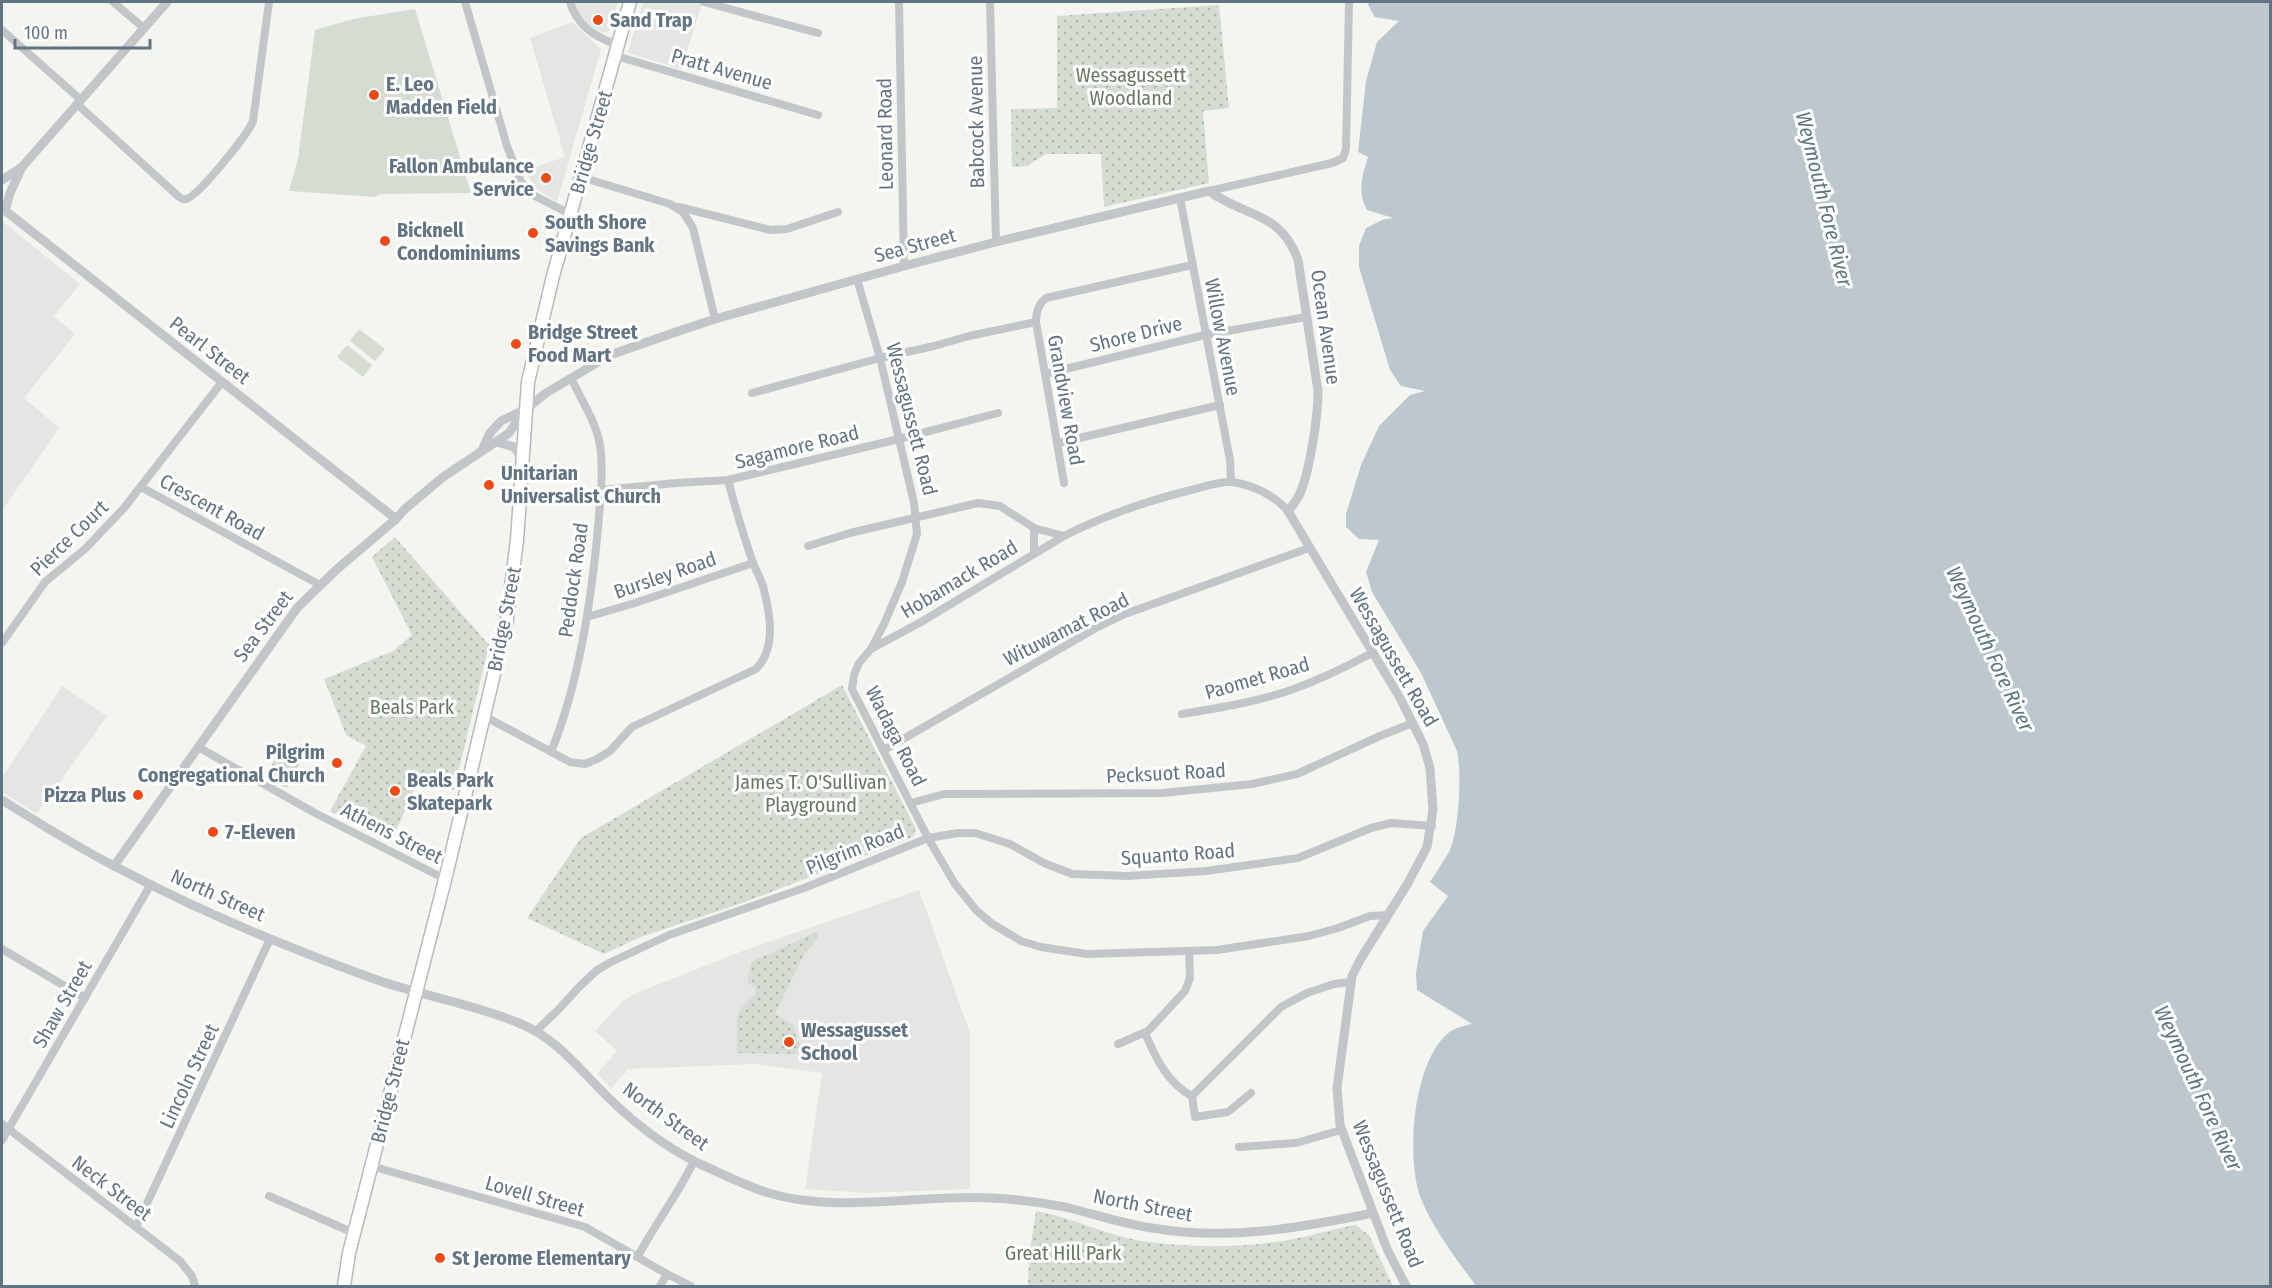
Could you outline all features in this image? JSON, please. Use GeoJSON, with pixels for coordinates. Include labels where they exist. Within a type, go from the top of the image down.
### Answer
{"type":"FeatureCollection","features":[{"type":"Feature","properties":{"kind":"main road","name":"Bridge Street"},"geometry":{"type":"LineString","coordinates":[[344,1287],[354,1233],[445,879],[507,619],[514,578],[528,382],[553,276],[630,2]]}},
{"type":"Feature","properties":{"kind":"street"},"geometry":{"type":"LineString","coordinates":[[113,2],[144,28]]}},
{"type":"Feature","properties":{"kind":"street"},"geometry":{"type":"LineString","coordinates":[[3,210],[22,167],[167,2]]}},
{"type":"Feature","properties":{"kind":"street"},"geometry":{"type":"LineString","coordinates":[[2,30],[183,200],[199,190],[244,137],[253,121],[268,2]]}},
{"type":"Feature","properties":{"kind":"street"},"geometry":{"type":"LineString","coordinates":[[465,2],[507,146],[521,182],[535,196],[570,214]]}},
{"type":"Feature","properties":{"kind":"street","name":"Pratt Avenue"},"geometry":{"type":"LineString","coordinates":[[570,2],[577,19],[584,27],[617,50],[818,115]]}},
{"type":"Feature","properties":{"kind":"street"},"geometry":{"type":"LineString","coordinates":[[704,2],[818,33]]}},
{"type":"Feature","properties":{"kind":"street","name":"Leonard Road"},"geometry":{"type":"LineString","coordinates":[[899,2],[904,266]]}},
{"type":"Feature","properties":{"kind":"street","name":"Babcock Avenue"},"geometry":{"type":"LineString","coordinates":[[990,2],[996,242]]}},
{"type":"Feature","properties":{"kind":"street","name":"Sea Street"},"geometry":{"type":"LineString","coordinates":[[483,448],[496,426],[526,409],[546,393],[610,356],[715,319],[996,242],[1332,163],[1343,158],[1346,149],[1348,2]]}},
{"type":"Feature","properties":{"kind":"street"},"geometry":{"type":"LineString","coordinates":[[2,180],[22,167]]}},
{"type":"Feature","properties":{"kind":"street"},"geometry":{"type":"LineString","coordinates":[[580,177],[675,206],[770,230],[787,229],[838,212]]}},
{"type":"Feature","properties":{"kind":"street","name":"Ocean Avenue"},"geometry":{"type":"LineString","coordinates":[[1209,191],[1227,203],[1278,226],[1293,245],[1298,260],[1318,392],[1318,408],[1304,481],[1297,500],[1288,512]]}},
{"type":"Feature","properties":{"kind":"street","name":"Willow Avenue"},"geometry":{"type":"LineString","coordinates":[[1180,198],[1230,460],[1231,482]]}},
{"type":"Feature","properties":{"kind":"street"},"geometry":{"type":"LineString","coordinates":[[675,206],[689,219],[693,228],[715,319]]}},
{"type":"Feature","properties":{"kind":"street","name":"Pearl Street"},"geometry":{"type":"LineString","coordinates":[[3,210],[396,519]]}},
{"type":"Feature","properties":{"kind":"street"},"geometry":{"type":"LineString","coordinates":[[752,393],[880,358],[1036,322],[1038,308],[1046,298],[1191,265]]}},
{"type":"Feature","properties":{"kind":"street","name":"Wessagussett Road"},"geometry":{"type":"LineString","coordinates":[[857,279],[880,358],[917,516],[969,504],[988,503],[1009,511],[1034,528],[1064,536],[1087,524],[1169,495],[1218,483],[1231,482],[1270,495],[1288,512],[1400,698],[1423,744],[1430,768],[1433,800],[1432,826],[1424,855],[1360,960],[1351,982],[1347,1028],[1337,1088],[1341,1130],[1387,1249],[1406,1287]]}},
{"type":"Feature","properties":{"kind":"street","name":"Shore Drive"},"geometry":{"type":"LineString","coordinates":[[1045,374],[1205,335],[1306,317]]}},
{"type":"Feature","properties":{"kind":"street","name":"Grandview Road"},"geometry":{"type":"LineString","coordinates":[[1036,322],[1064,483]]}},
{"type":"Feature","properties":{"kind":"street","name":"Peddock Road"},"geometry":{"type":"LineString","coordinates":[[551,752],[567,704],[587,617],[601,490],[600,445],[571,378]]}},
{"type":"Feature","properties":{"kind":"street","name":"Crescent Road"},"geometry":{"type":"LineString","coordinates":[[222,382],[141,487],[320,585]]}},
{"type":"Feature","properties":{"kind":"street"},"geometry":{"type":"LineString","coordinates":[[1058,443],[1220,405]]}},
{"type":"Feature","properties":{"kind":"street","name":"Sea Street"},"geometry":{"type":"LineString","coordinates":[[114,866],[297,608],[435,484],[483,448],[509,433],[526,409]]}},
{"type":"Feature","properties":{"kind":"street","name":"Sagamore Road"},"geometry":{"type":"LineString","coordinates":[[601,490],[728,480],[899,439],[998,412]]}},
{"type":"Feature","properties":{"kind":"street"},"geometry":{"type":"LineString","coordinates":[[497,442],[514,447],[523,462]]}},
{"type":"Feature","properties":{"kind":"street"},"geometry":{"type":"LineString","coordinates":[[484,716],[570,762],[585,764],[610,751],[632,727],[756,669],[764,661],[768,649],[770,619],[762,584],[753,563],[728,480]]}},
{"type":"Feature","properties":{"kind":"street","name":"Pierce Court"},"geometry":{"type":"LineString","coordinates":[[2,643],[45,582],[105,530],[141,487]]}},
{"type":"Feature","properties":{"kind":"street"},"geometry":{"type":"LineString","coordinates":[[808,546],[917,516]]}},
{"type":"Feature","properties":{"kind":"street","name":"Wadaga Road"},"geometry":{"type":"LineString","coordinates":[[917,516],[917,534],[911,558],[884,624],[871,650],[859,663],[852,689],[928,838]]}},
{"type":"Feature","properties":{"kind":"street"},"geometry":{"type":"LineString","coordinates":[[1034,528],[1034,554]]}},
{"type":"Feature","properties":{"kind":"street","name":"Hobamack Road"},"geometry":{"type":"LineString","coordinates":[[871,650],[1064,536]]}},
{"type":"Feature","properties":{"kind":"street","name":"Wituwamat Road"},"geometry":{"type":"LineString","coordinates":[[884,750],[1096,628],[1125,614],[1309,548]]}},
{"type":"Feature","properties":{"kind":"street","name":"Bursley Road"},"geometry":{"type":"LineString","coordinates":[[587,617],[753,563]]}},
{"type":"Feature","properties":{"kind":"street","name":"Paomet Road"},"geometry":{"type":"LineString","coordinates":[[1182,714],[1248,702],[1292,690],[1340,670],[1372,653]]}},
{"type":"Feature","properties":{"kind":"street","name":"Pecksuot Road"},"geometry":{"type":"LineString","coordinates":[[911,803],[944,794],[1163,793],[1252,784],[1297,774],[1413,723]]}},
{"type":"Feature","properties":{"kind":"street","name":"Athens Street"},"geometry":{"type":"LineString","coordinates":[[198,747],[315,813],[445,879]]}},
{"type":"Feature","properties":{"kind":"street","name":"North Street"},"geometry":{"type":"LineString","coordinates":[[2,800],[114,866],[270,939],[416,993],[471,1006],[536,1031],[554,1042],[627,1114],[694,1161],[770,1194],[805,1200],[905,1201],[948,1197],[990,1198],[1064,1207],[1140,1226],[1193,1233],[1262,1233],[1373,1213]]}},
{"type":"Feature","properties":{"kind":"street","name":"Squanto Road"},"geometry":{"type":"LineString","coordinates":[[928,838],[958,832],[975,833],[1010,844],[1044,863],[1072,874],[1128,876],[1206,872],[1298,858],[1371,828],[1391,823],[1432,826]]}},
{"type":"Feature","properties":{"kind":"street","name":"Pilgrim Road"},"geometry":{"type":"LineString","coordinates":[[536,1031],[579,987],[609,963],[669,935],[811,885],[928,838],[955,885],[976,910],[991,923],[1021,941],[1041,947],[1087,954],[1217,950],[1282,942],[1338,928],[1375,915],[1388,915]]}},
{"type":"Feature","properties":{"kind":"street","name":"Shaw Street"},"geometry":{"type":"LineString","coordinates":[[2,1140],[5,1126],[85,998],[151,884]]}},
{"type":"Feature","properties":{"kind":"street","name":"Lincoln Street"},"geometry":{"type":"LineString","coordinates":[[136,1227],[270,939]]}},
{"type":"Feature","properties":{"kind":"street"},"geometry":{"type":"LineString","coordinates":[[2,949],[85,998]]}},
{"type":"Feature","properties":{"kind":"street"},"geometry":{"type":"LineString","coordinates":[[1118,1044],[1145,1033],[1187,987],[1190,978],[1189,951]]}},
{"type":"Feature","properties":{"kind":"street"},"geometry":{"type":"LineString","coordinates":[[1192,1096],[1281,1007],[1307,993],[1334,984],[1351,982]]}},
{"type":"Feature","properties":{"kind":"street"},"geometry":{"type":"LineString","coordinates":[[1145,1033],[1161,1067],[1174,1082],[1192,1096],[1195,1117],[1228,1112],[1251,1093]]}},
{"type":"Feature","properties":{"kind":"street","name":"Neck Street"},"geometry":{"type":"LineString","coordinates":[[5,1126],[180,1261],[192,1276],[195,1287]]}},
{"type":"Feature","properties":{"kind":"street"},"geometry":{"type":"LineString","coordinates":[[1239,1148],[1296,1143],[1341,1130]]}},
{"type":"Feature","properties":{"kind":"street"},"geometry":{"type":"LineString","coordinates":[[638,1256],[655,1226],[672,1203],[694,1161]]}},
{"type":"Feature","properties":{"kind":"street","name":"Lovell Street"},"geometry":{"type":"LineString","coordinates":[[371,1166],[585,1227],[691,1287]]}},
{"type":"Feature","properties":{"kind":"street"},"geometry":{"type":"LineString","coordinates":[[268,1196],[354,1233]]}},
{"type":"Feature","properties":{"kind":"street"},"geometry":{"type":"LineString","coordinates":[[660,1287],[667,1274]]}},
{"type":"Feature","properties":{"kind":"shaded area"},"geometry":{"type":"Polygon","coordinates":[[[573,2],[618,2],[609,31],[605,33],[587,23],[579,15],[573,2]]]}},
{"type":"Feature","properties":{"kind":"shaded area"},"geometry":{"type":"Polygon","coordinates":[[[643,2],[702,4],[681,69],[628,52],[643,2]]]}},
{"type":"Feature","properties":{"kind":"shaded area"},"geometry":{"type":"Polygon","coordinates":[[[572,22],[601,49],[557,202],[535,188],[525,170],[565,157],[530,38],[572,22]]]}},
{"type":"Feature","properties":{"kind":"shaded area"},"geometry":{"type":"Polygon","coordinates":[[[2,221],[80,284],[54,316],[75,334],[24,398],[59,428],[2,511],[2,221]]]}},
{"type":"Feature","properties":{"kind":"shaded area"},"geometry":{"type":"Polygon","coordinates":[[[62,686],[107,716],[37,814],[2,792],[2,778],[62,686]]]}},
{"type":"Feature","properties":{"kind":"shaded area","name":"Wessagusset School"},"geometry":{"type":"Polygon","coordinates":[[[919,890],[970,1033],[970,1189],[866,1193],[805,1189],[822,1073],[755,1064],[628,1069],[611,1088],[597,1074],[617,1051],[595,1031],[623,1001],[634,994],[745,950],[919,890]]]}},
{"type":"Feature","properties":{"kind":"green space","name":"Wessagussett Woodland"},"geometry":{"type":"Polygon","coordinates":[[[1219,5],[1229,108],[1203,111],[1209,183],[1104,207],[1101,154],[1046,154],[1027,166],[1012,167],[1011,109],[1057,108],[1057,16],[1219,5]]]}},
{"type":"Feature","properties":{"kind":"green space","name":"E. Leo Madden Field"},"geometry":{"type":"Polygon","coordinates":[[[415,9],[471,193],[380,194],[375,197],[289,191],[298,159],[315,30],[353,19],[415,9]]]}},
{"type":"Feature","properties":{"kind":"green space"},"geometry":{"type":"Polygon","coordinates":[[[359,329],[385,349],[375,361],[350,341],[359,329]]]}},
{"type":"Feature","properties":{"kind":"green space"},"geometry":{"type":"Polygon","coordinates":[[[347,345],[372,365],[363,377],[337,357],[347,345]]]}},
{"type":"Feature","properties":{"kind":"green space","name":"Beals Park"},"geometry":{"type":"Polygon","coordinates":[[[395,537],[489,645],[454,790],[420,777],[391,842],[330,811],[366,746],[346,735],[324,679],[393,651],[412,635],[372,557],[395,537]]]}},
{"type":"Feature","properties":{"kind":"green space","name":"James T. O'Sullivan Playground"},"geometry":{"type":"Polygon","coordinates":[[[842,685],[916,829],[913,837],[745,902],[641,937],[604,954],[527,918],[581,838],[842,685]]]}},
{"type":"Feature","properties":{"kind":"green space"},"geometry":{"type":"Polygon","coordinates":[[[279,751],[300,763],[287,788],[265,777],[279,751]]]}},
{"type":"Feature","properties":{"kind":"green space"},"geometry":{"type":"Polygon","coordinates":[[[816,932],[819,937],[804,954],[775,1014],[794,1025],[797,1041],[802,1045],[797,1054],[737,1053],[737,1016],[742,1007],[756,993],[755,987],[747,983],[751,962],[816,932]]]}},
{"type":"Feature","properties":{"kind":"green space","name":"Great Hill Park"},"geometry":{"type":"Polygon","coordinates":[[[1036,1211],[1063,1217],[1128,1238],[1196,1246],[1270,1243],[1355,1225],[1369,1235],[1393,1286],[1028,1286],[1029,1256],[1036,1211]]]}},
{"type":"Feature","properties":{"kind":"water","name":"Weymouth Fore River"},"geometry":{"type":"Polygon","coordinates":[[[1369,2],[2270,2],[2270,1286],[1476,1286],[1453,1254],[1431,1220],[1420,1196],[1416,1179],[1413,1135],[1420,1088],[1426,1066],[1436,1048],[1449,1032],[1472,1024],[1417,990],[1416,973],[1423,931],[1448,896],[1430,882],[1450,850],[1456,828],[1459,761],[1457,751],[1421,673],[1372,592],[1366,572],[1379,540],[1359,539],[1346,527],[1346,514],[1361,465],[1379,426],[1410,395],[1425,391],[1401,386],[1390,370],[1359,267],[1359,246],[1366,228],[1382,220],[1393,218],[1367,210],[1361,190],[1368,157],[1358,152],[1366,81],[1377,42],[1399,21],[1375,17],[1368,5],[1369,2]]]}},
{"type":"Feature","properties":{"kind":"place","name":"Sand Trap"},"geometry":{"type":"Point","coordinates":[598,20]}},
{"type":"Feature","properties":{"kind":"place","name":"E. Leo Madden Field"},"geometry":{"type":"Point","coordinates":[374,95]}},
{"type":"Feature","properties":{"kind":"place","name":"Fallon Ambulance Service"},"geometry":{"type":"Point","coordinates":[546,178]}},
{"type":"Feature","properties":{"kind":"place","name":"South Shore Savings Bank"},"geometry":{"type":"Point","coordinates":[533,233]}},
{"type":"Feature","properties":{"kind":"place","name":"Bicknell Condominiums"},"geometry":{"type":"Point","coordinates":[385,241]}},
{"type":"Feature","properties":{"kind":"place","name":"Bridge Street Food Mart"},"geometry":{"type":"Point","coordinates":[516,344]}},
{"type":"Feature","properties":{"kind":"place","name":"Unitarian Universalist Church"},"geometry":{"type":"Point","coordinates":[489,485]}},
{"type":"Feature","properties":{"kind":"place","name":"Pilgrim Congregational Church"},"geometry":{"type":"Point","coordinates":[337,763]}},
{"type":"Feature","properties":{"kind":"place","name":"Beals Park Skatepark"},"geometry":{"type":"Point","coordinates":[395,791]}},
{"type":"Feature","properties":{"kind":"place","name":"Pizza Plus"},"geometry":{"type":"Point","coordinates":[138,795]}},
{"type":"Feature","properties":{"kind":"place","name":"7-Eleven"},"geometry":{"type":"Point","coordinates":[213,832]}},
{"type":"Feature","properties":{"kind":"place","name":"Wessagusset School"},"geometry":{"type":"Point","coordinates":[789,1042]}},
{"type":"Feature","properties":{"kind":"place","name":"St Jerome Elementary"},"geometry":{"type":"Point","coordinates":[440,1258]}}]}
